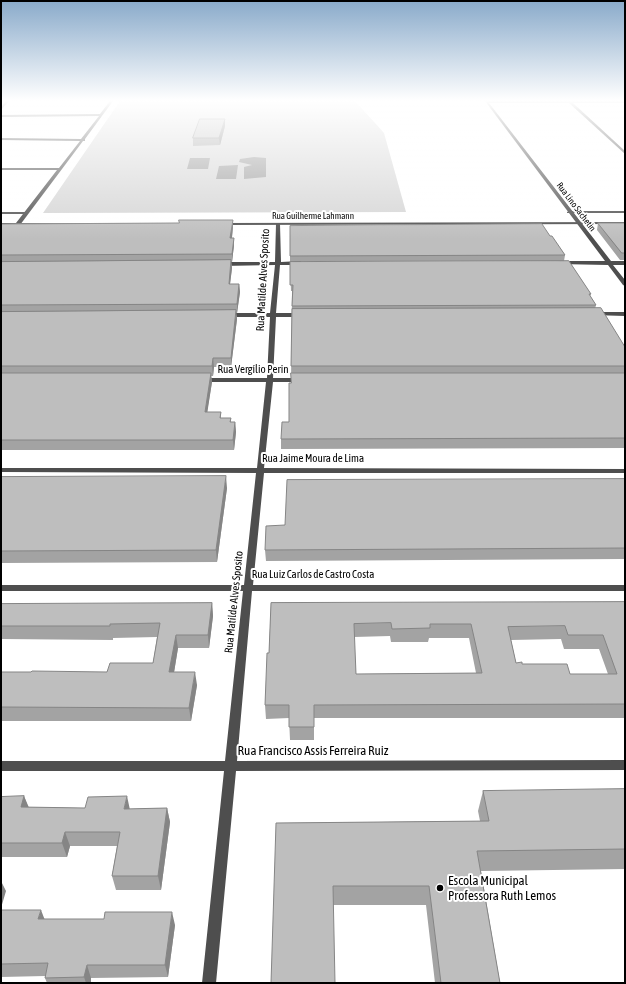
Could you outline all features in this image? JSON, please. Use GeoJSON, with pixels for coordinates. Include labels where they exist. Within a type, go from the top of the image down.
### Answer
{"type":"FeatureCollection","features":[{"type":"Feature","properties":{"kind":"street"},"geometry":{"type":"LineString","coordinates":[[18,224],[79,147]]}},
{"type":"Feature","properties":{"kind":"street","name":"Rua Lino Sachetin"},"geometry":{"type":"LineString","coordinates":[[520,147],[625,284]]}},
{"type":"Feature","properties":{"kind":"street"},"geometry":{"type":"LineString","coordinates":[[1,169],[61,169]]}},
{"type":"Feature","properties":{"kind":"street"},"geometry":{"type":"LineString","coordinates":[[570,212],[625,212]]}},
{"type":"Feature","properties":{"kind":"street"},"geometry":{"type":"LineString","coordinates":[[1,213],[26,213]]}},
{"type":"Feature","properties":{"kind":"street","name":"Rua Guilherme Lahmann"},"geometry":{"type":"LineString","coordinates":[[215,224],[625,223]]}},
{"type":"Feature","properties":{"kind":"street"},"geometry":{"type":"LineString","coordinates":[[1,224],[97,224]]}},
{"type":"Feature","properties":{"kind":"street","name":"Rua Matilde Alves Sposito"},"geometry":{"type":"LineString","coordinates":[[210,983],[230,765],[270,380],[273,315],[278,263],[278,224]]}},
{"type":"Feature","properties":{"kind":"street"},"geometry":{"type":"LineString","coordinates":[[214,264],[309,263]]}},
{"type":"Feature","properties":{"kind":"street"},"geometry":{"type":"LineString","coordinates":[[553,263],[625,263]]}},
{"type":"Feature","properties":{"kind":"street"},"geometry":{"type":"LineString","coordinates":[[586,314],[625,314]]}},
{"type":"Feature","properties":{"kind":"street"},"geometry":{"type":"LineString","coordinates":[[217,315],[312,315]]}},
{"type":"Feature","properties":{"kind":"street","name":"Rua Vergílio Perin"},"geometry":{"type":"LineString","coordinates":[[191,380],[310,380]]}},
{"type":"Feature","properties":{"kind":"street","name":"Rua Jaime Moura de Lima"},"geometry":{"type":"LineString","coordinates":[[1,470],[625,471]]}},
{"type":"Feature","properties":{"kind":"street","name":"Rua Luiz Carlos de Castro Costa"},"geometry":{"type":"LineString","coordinates":[[1,588],[625,588]]}},
{"type":"Feature","properties":{"kind":"street","name":"Rua Francisco Assis Ferreira Ruiz"},"geometry":{"type":"LineString","coordinates":[[1,766],[625,765]]}},
{"type":"Feature","properties":{"kind":"shaded area"},"geometry":{"type":"Polygon","coordinates":[[[88,147],[388,147],[406,212],[43,213],[88,147]]]}},
{"type":"Feature","properties":{"kind":"shaded area"},"geometry":{"type":"Polygon","coordinates":[[[254,157],[266,158],[266,177],[244,179],[244,167],[252,165],[239,162],[240,159],[254,157]]]}},
{"type":"Feature","properties":{"kind":"shaded area"},"geometry":{"type":"Polygon","coordinates":[[[190,158],[210,158],[208,169],[187,169],[190,158]]]}},
{"type":"Feature","properties":{"kind":"shaded area"},"geometry":{"type":"Polygon","coordinates":[[[238,165],[236,179],[216,179],[219,166],[238,165]]]}},
{"type":"Feature","properties":{"kind":"building"},"geometry":{"type":"Polygon","coordinates":[[[179,220],[233,220],[230,238],[234,238],[232,254],[1,255],[1,224],[179,223],[179,220]]]}},
{"type":"Feature","properties":{"kind":"building"},"geometry":{"type":"Polygon","coordinates":[[[598,223],[625,223],[625,253],[622,253],[598,223]]]}},
{"type":"Feature","properties":{"kind":"building"},"geometry":{"type":"Polygon","coordinates":[[[542,224],[565,255],[290,256],[290,226],[542,224]]]}},
{"type":"Feature","properties":{"kind":"building"},"geometry":{"type":"Polygon","coordinates":[[[231,260],[229,284],[239,284],[237,304],[1,305],[1,262],[231,260]]]}},
{"type":"Feature","properties":{"kind":"building"},"geometry":{"type":"Polygon","coordinates":[[[569,261],[591,294],[589,294],[596,305],[292,306],[293,285],[290,285],[290,262],[569,261]]]}},
{"type":"Feature","properties":{"kind":"building"},"geometry":{"type":"Polygon","coordinates":[[[601,308],[625,347],[625,366],[291,366],[292,309],[601,308]]]}},
{"type":"Feature","properties":{"kind":"building"},"geometry":{"type":"Polygon","coordinates":[[[236,310],[231,358],[213,358],[212,366],[1,366],[1,312],[236,310]]]}},
{"type":"Feature","properties":{"kind":"building"},"geometry":{"type":"Polygon","coordinates":[[[1,373],[211,373],[205,412],[221,412],[220,418],[231,418],[230,422],[235,422],[233,440],[1,440],[1,373]]]}},
{"type":"Feature","properties":{"kind":"building"},"geometry":{"type":"Polygon","coordinates":[[[291,373],[625,373],[625,438],[281,439],[282,422],[289,422],[289,383],[291,383],[291,373]]]}},
{"type":"Feature","properties":{"kind":"building"},"geometry":{"type":"Polygon","coordinates":[[[226,476],[216,550],[1,551],[1,477],[226,476]]]}},
{"type":"Feature","properties":{"kind":"building"},"geometry":{"type":"Polygon","coordinates":[[[625,479],[625,548],[265,550],[266,526],[285,525],[287,480],[625,479]]]}},
{"type":"Feature","properties":{"kind":"building"},"geometry":{"type":"Polygon","coordinates":[[[625,602],[625,704],[314,705],[314,727],[289,727],[289,705],[265,705],[271,603],[625,602]],[[391,623],[354,624],[356,674],[482,673],[471,624],[430,624],[430,628],[392,629],[391,623]],[[565,626],[508,627],[516,663],[567,664],[570,674],[617,674],[603,635],[568,635],[565,626]]]}},
{"type":"Feature","properties":{"kind":"building"},"geometry":{"type":"Polygon","coordinates":[[[212,603],[208,635],[176,635],[169,672],[195,672],[189,708],[1,707],[1,672],[107,672],[110,663],[153,663],[160,623],[110,624],[110,626],[1,626],[1,604],[212,603]]]}},
{"type":"Feature","properties":{"kind":"building"},"geometry":{"type":"Polygon","coordinates":[[[625,789],[625,849],[477,851],[500,983],[441,983],[429,886],[333,886],[335,983],[271,983],[276,823],[489,821],[483,791],[625,789]]]}},
{"type":"Feature","properties":{"kind":"building"},"geometry":{"type":"Polygon","coordinates":[[[24,796],[21,807],[85,808],[88,797],[127,796],[124,809],[167,808],[158,876],[112,876],[120,832],[65,832],[62,843],[1,843],[1,797],[24,796]]]}},
{"type":"Feature","properties":{"kind":"building"},"geometry":{"type":"Polygon","coordinates":[[[1,910],[41,910],[38,919],[104,919],[105,912],[172,912],[165,965],[87,965],[84,977],[45,978],[48,963],[1,964],[1,910]]]}},
{"type":"Feature","properties":{"kind":"place","name":"Escola Municipal Professora Ruth Lemos"},"geometry":{"type":"Point","coordinates":[440,888]}}]}
